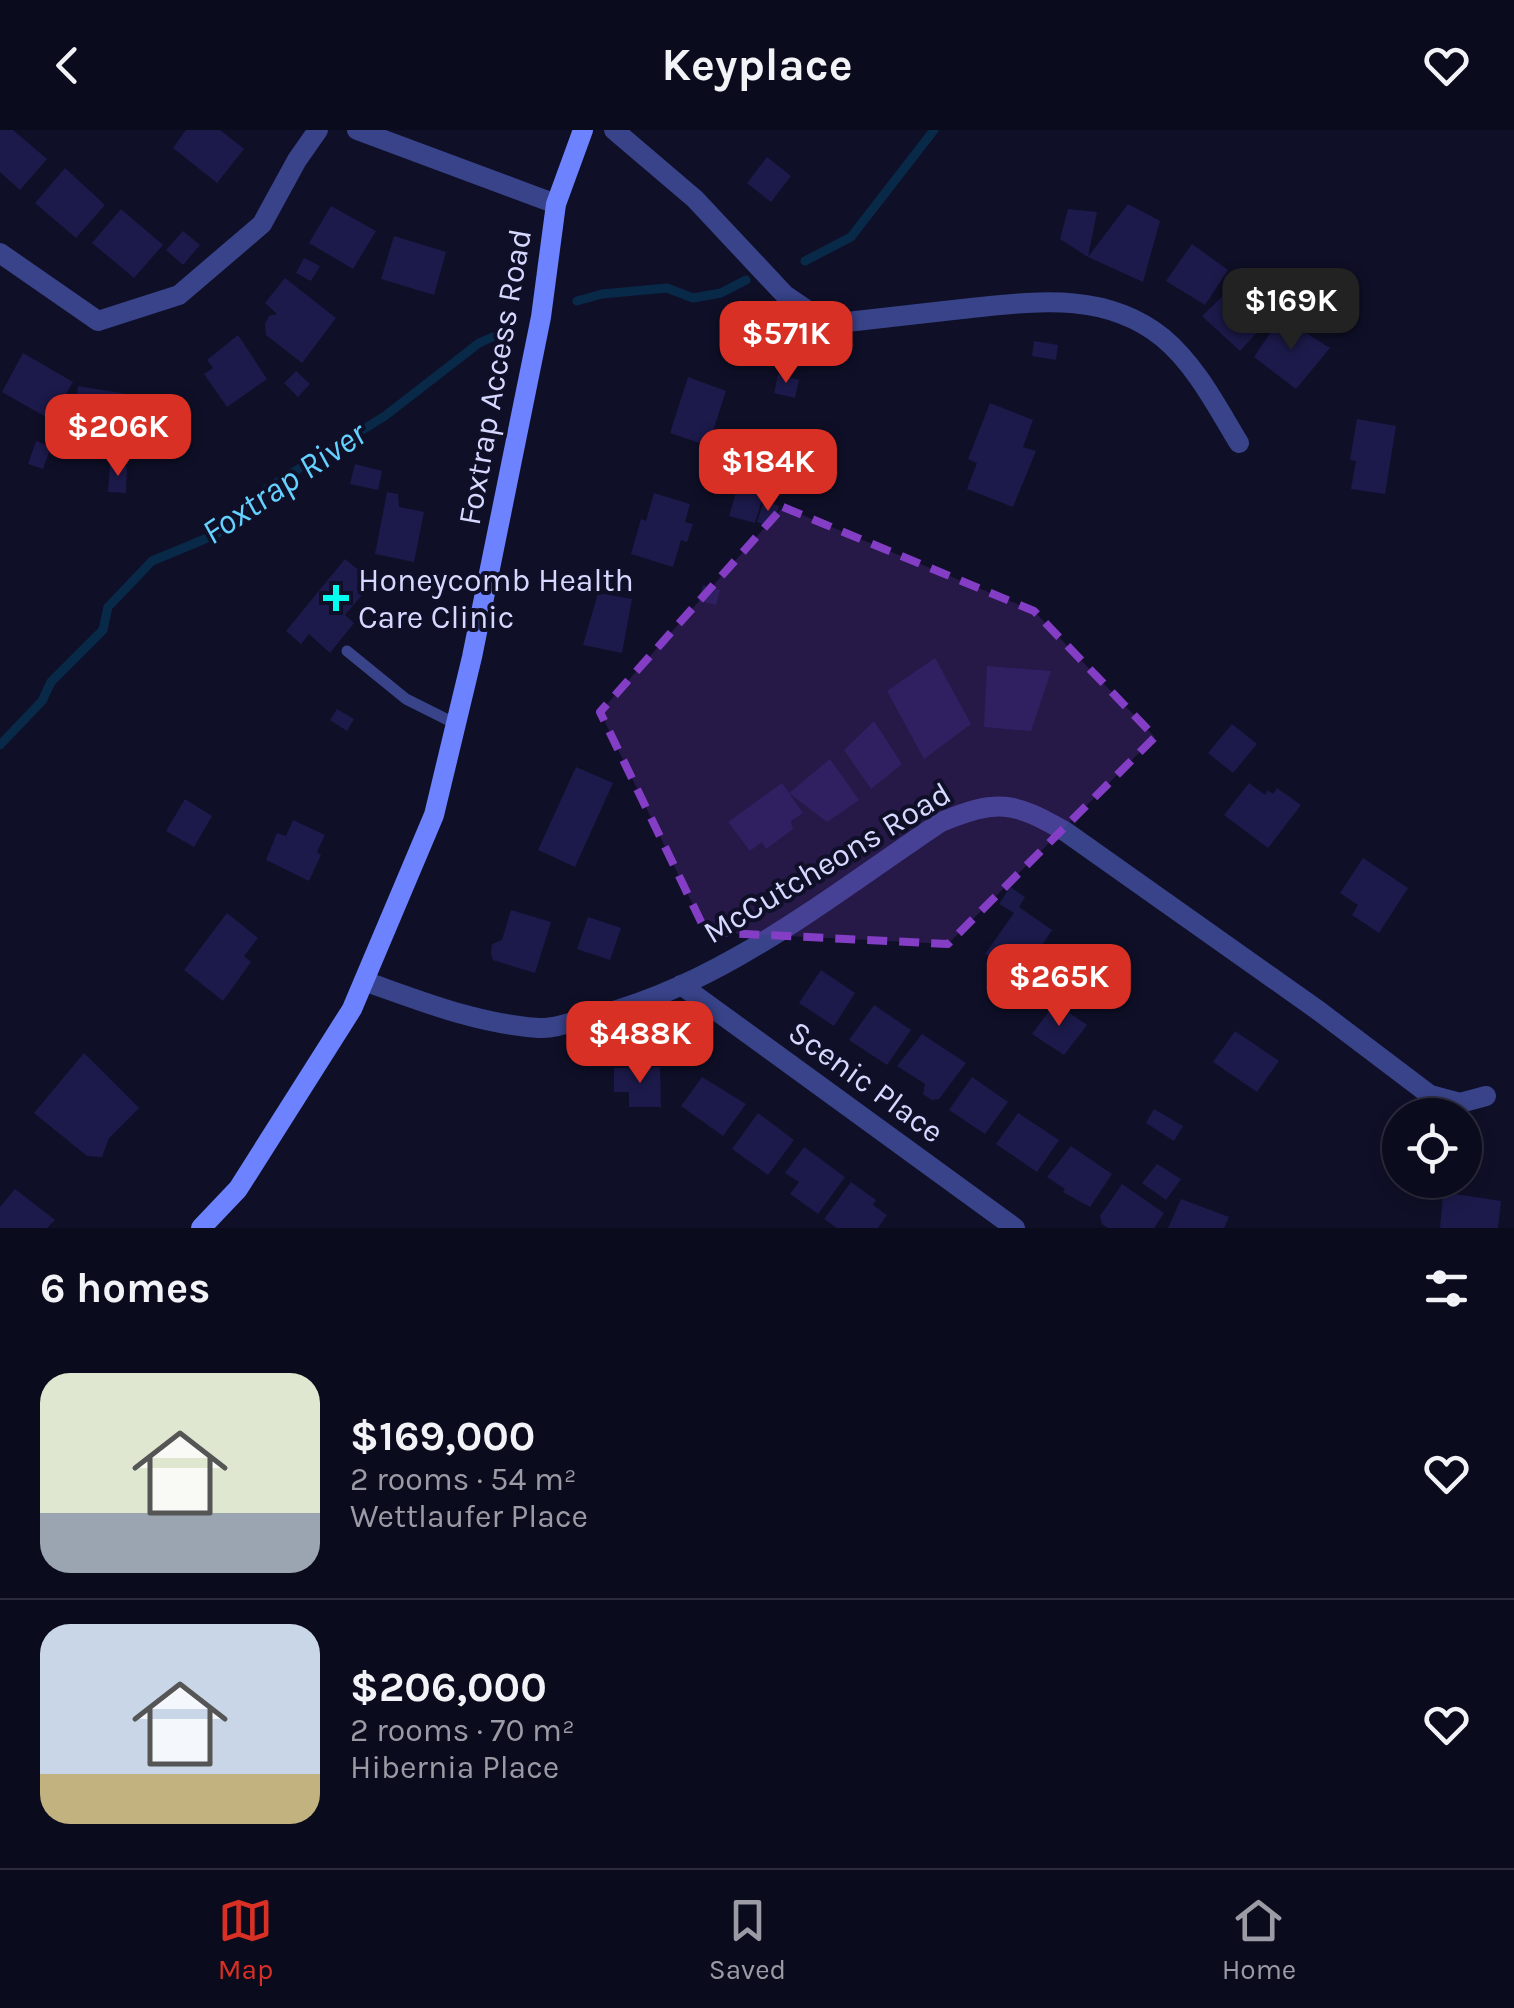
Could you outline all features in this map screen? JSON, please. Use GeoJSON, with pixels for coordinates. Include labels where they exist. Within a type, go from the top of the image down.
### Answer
{"type":"FeatureCollection","features":[{"type":"Feature","properties":{"kind":"main road","name":"Foxtrap Access Road"},"geometry":{"type":"LineString","coordinates":[[201,1228],[238,1189],[352,1009],[434,815],[541,317],[556,204],[584,130]]}},
{"type":"Feature","properties":{"kind":"street"},"geometry":{"type":"LineString","coordinates":[[0,253],[98,321],[179,295],[262,224],[318,130]]}},
{"type":"Feature","properties":{"kind":"street"},"geometry":{"type":"LineString","coordinates":[[357,130],[556,204]]}},
{"type":"Feature","properties":{"kind":"street"},"geometry":{"type":"LineString","coordinates":[[614,130],[695,199],[785,295],[813,314],[847,322],[1056,300],[1095,305],[1129,317],[1162,338],[1196,374],[1240,442]]}},
{"type":"Feature","properties":{"kind":"street","name":"McCutcheons Road"},"geometry":{"type":"LineString","coordinates":[[364,981],[478,1021],[544,1028],[611,1012],[681,985],[751,948],[940,822],[974,808],[1004,804],[1034,814],[1066,832],[1288,988],[1430,1095],[1460,1103],[1486,1096]]}},
{"type":"Feature","properties":{"kind":"street","name":"Scenic Place"},"geometry":{"type":"LineString","coordinates":[[681,985],[1016,1228]]}},
{"type":"Feature","properties":{"kind":"lane"},"geometry":{"type":"LineString","coordinates":[[347,651],[406,699],[456,724]]}},
{"type":"Feature","properties":{"kind":"highlighted area"},"geometry":{"type":"Polygon","coordinates":[[[783,507],[1034,611],[1155,737],[948,944],[706,932],[600,712],[783,507]]]}},
{"type":"Feature","properties":{"kind":"building"},"geometry":{"type":"Polygon","coordinates":[[[0,130],[13,130],[47,159],[20,190],[0,172],[0,130]]]}},
{"type":"Feature","properties":{"kind":"building"},"geometry":{"type":"Polygon","coordinates":[[[186,130],[220,130],[244,149],[217,183],[173,148],[186,130]]]}},
{"type":"Feature","properties":{"kind":"building"},"geometry":{"type":"Polygon","coordinates":[[[767,157],[791,176],[771,202],[747,183],[767,157]]]}},
{"type":"Feature","properties":{"kind":"building"},"geometry":{"type":"Polygon","coordinates":[[[65,168],[105,205],[76,238],[35,203],[65,168]]]}},
{"type":"Feature","properties":{"kind":"building"},"geometry":{"type":"Polygon","coordinates":[[[1128,204],[1160,221],[1143,282],[1088,257],[1128,204]]]}},
{"type":"Feature","properties":{"kind":"building"},"geometry":{"type":"Polygon","coordinates":[[[331,206],[376,231],[353,269],[309,243],[331,206]]]}},
{"type":"Feature","properties":{"kind":"building"},"geometry":{"type":"Polygon","coordinates":[[[121,209],[163,245],[134,278],[92,243],[121,209]]]}},
{"type":"Feature","properties":{"kind":"building"},"geometry":{"type":"Polygon","coordinates":[[[1068,209],[1097,212],[1088,257],[1060,239],[1068,209]]]}},
{"type":"Feature","properties":{"kind":"building"},"geometry":{"type":"Polygon","coordinates":[[[183,231],[200,245],[183,265],[166,250],[183,231]]]}},
{"type":"Feature","properties":{"kind":"building"},"geometry":{"type":"Polygon","coordinates":[[[394,236],[446,252],[434,295],[381,279],[394,236]]]}},
{"type":"Feature","properties":{"kind":"building"},"geometry":{"type":"Polygon","coordinates":[[[1192,244],[1228,270],[1205,305],[1166,281],[1192,244]]]}},
{"type":"Feature","properties":{"kind":"building"},"geometry":{"type":"Polygon","coordinates":[[[304,258],[320,266],[311,281],[296,273],[304,258]]]}},
{"type":"Feature","properties":{"kind":"building"},"geometry":{"type":"Polygon","coordinates":[[[285,278],[336,318],[302,363],[266,335],[269,316],[277,314],[265,303],[285,278]]]}},
{"type":"Feature","properties":{"kind":"building"},"geometry":{"type":"Polygon","coordinates":[[[1232,287],[1272,316],[1240,351],[1202,316],[1232,287]]]}},
{"type":"Feature","properties":{"kind":"building"},"geometry":{"type":"Polygon","coordinates":[[[1281,317],[1330,348],[1296,389],[1254,357],[1281,317]]]}},
{"type":"Feature","properties":{"kind":"building"},"geometry":{"type":"Polygon","coordinates":[[[238,335],[267,379],[227,407],[204,374],[213,368],[207,360],[238,335]]]}},
{"type":"Feature","properties":{"kind":"building"},"geometry":{"type":"Polygon","coordinates":[[[1034,341],[1058,345],[1056,360],[1032,356],[1034,341]]]}},
{"type":"Feature","properties":{"kind":"building"},"geometry":{"type":"Polygon","coordinates":[[[23,353],[73,382],[51,420],[2,392],[23,353]]]}},
{"type":"Feature","properties":{"kind":"building"},"geometry":{"type":"Polygon","coordinates":[[[296,371],[310,384],[298,397],[284,383],[296,371]]]}},
{"type":"Feature","properties":{"kind":"building"},"geometry":{"type":"Polygon","coordinates":[[[778,374],[799,380],[795,398],[774,393],[778,374]]]}},
{"type":"Feature","properties":{"kind":"building"},"geometry":{"type":"Polygon","coordinates":[[[688,377],[726,391],[708,446],[670,433],[688,377]]]}},
{"type":"Feature","properties":{"kind":"building"},"geometry":{"type":"Polygon","coordinates":[[[78,386],[133,395],[126,437],[99,432],[97,436],[84,434],[85,429],[72,426],[78,386]]]}},
{"type":"Feature","properties":{"kind":"building"},"geometry":{"type":"Polygon","coordinates":[[[990,403],[1033,420],[1023,447],[1036,451],[1013,507],[967,489],[977,463],[968,459],[990,403]]]}},
{"type":"Feature","properties":{"kind":"building"},"geometry":{"type":"Polygon","coordinates":[[[1357,419],[1396,426],[1385,494],[1351,489],[1356,461],[1350,460],[1357,419]]]}},
{"type":"Feature","properties":{"kind":"building"},"geometry":{"type":"Polygon","coordinates":[[[36,441],[51,447],[43,469],[28,464],[36,441]]]}},
{"type":"Feature","properties":{"kind":"building"},"geometry":{"type":"Polygon","coordinates":[[[355,464],[382,471],[378,490],[350,484],[355,464]]]}},
{"type":"Feature","properties":{"kind":"building"},"geometry":{"type":"Polygon","coordinates":[[[110,465],[127,466],[126,493],[108,492],[110,465]]]}},
{"type":"Feature","properties":{"kind":"building"},"geometry":{"type":"Polygon","coordinates":[[[739,482],[765,490],[755,523],[729,516],[739,482]]]}},
{"type":"Feature","properties":{"kind":"building"},"geometry":{"type":"Polygon","coordinates":[[[387,492],[398,494],[399,507],[424,512],[414,562],[375,554],[387,492]]]}},
{"type":"Feature","properties":{"kind":"building"},"geometry":{"type":"Polygon","coordinates":[[[654,493],[690,504],[685,522],[693,524],[687,542],[681,540],[673,567],[631,554],[654,493]]]}},
{"type":"Feature","properties":{"kind":"building"},"geometry":{"type":"Polygon","coordinates":[[[764,501],[779,506],[772,527],[757,522],[764,501]]]}},
{"type":"Feature","properties":{"kind":"building","name":"Honeycomb Health Care Clinic"},"geometry":{"type":"Polygon","coordinates":[[[345,559],[373,582],[345,615],[354,623],[330,653],[309,634],[301,644],[286,631],[345,559]]]}},
{"type":"Feature","properties":{"kind":"building"},"geometry":{"type":"Polygon","coordinates":[[[703,585],[720,590],[716,605],[699,601],[703,585]]]}},
{"type":"Feature","properties":{"kind":"building"},"geometry":{"type":"Polygon","coordinates":[[[598,593],[632,599],[622,653],[583,645],[598,593]]]}},
{"type":"Feature","properties":{"kind":"building"},"geometry":{"type":"Polygon","coordinates":[[[935,658],[971,724],[924,759],[887,691],[935,658]]]}},
{"type":"Feature","properties":{"kind":"building"},"geometry":{"type":"Polygon","coordinates":[[[987,666],[1051,671],[1031,731],[984,727],[987,666]]]}},
{"type":"Feature","properties":{"kind":"building"},"geometry":{"type":"Polygon","coordinates":[[[337,709],[354,719],[347,731],[330,720],[337,709]]]}},
{"type":"Feature","properties":{"kind":"building"},"geometry":{"type":"Polygon","coordinates":[[[874,721],[902,764],[871,789],[844,750],[874,721]]]}},
{"type":"Feature","properties":{"kind":"building"},"geometry":{"type":"Polygon","coordinates":[[[1232,724],[1257,744],[1233,773],[1208,753],[1232,724]]]}},
{"type":"Feature","properties":{"kind":"building"},"geometry":{"type":"Polygon","coordinates":[[[830,759],[859,800],[827,822],[789,793],[830,759]]]}},
{"type":"Feature","properties":{"kind":"building"},"geometry":{"type":"Polygon","coordinates":[[[576,767],[613,783],[575,867],[538,850],[576,767]]]}},
{"type":"Feature","properties":{"kind":"building"},"geometry":{"type":"Polygon","coordinates":[[[782,783],[803,813],[791,821],[793,829],[766,849],[762,842],[750,851],[728,822],[782,783]]]}},
{"type":"Feature","properties":{"kind":"building"},"geometry":{"type":"Polygon","coordinates":[[[1249,783],[1265,795],[1268,790],[1273,794],[1277,788],[1301,805],[1268,848],[1224,815],[1249,783]]]}},
{"type":"Feature","properties":{"kind":"building"},"geometry":{"type":"Polygon","coordinates":[[[185,799],[212,816],[194,847],[166,831],[185,799]]]}},
{"type":"Feature","properties":{"kind":"building"},"geometry":{"type":"Polygon","coordinates":[[[293,820],[325,835],[309,881],[266,860],[277,833],[286,836],[293,820]]]}},
{"type":"Feature","properties":{"kind":"building"},"geometry":{"type":"Polygon","coordinates":[[[1363,858],[1408,888],[1379,933],[1352,915],[1358,905],[1340,893],[1363,858]]]}},
{"type":"Feature","properties":{"kind":"building"},"geometry":{"type":"Polygon","coordinates":[[[1010,887],[1025,897],[1019,907],[1052,930],[1020,978],[985,954],[1014,913],[999,904],[1010,887]]]}},
{"type":"Feature","properties":{"kind":"building"},"geometry":{"type":"Polygon","coordinates":[[[511,910],[551,922],[535,973],[493,960],[492,944],[502,940],[511,910]]]}},
{"type":"Feature","properties":{"kind":"building"},"geometry":{"type":"Polygon","coordinates":[[[227,913],[258,938],[244,956],[251,962],[223,1001],[184,970],[227,913]]]}},
{"type":"Feature","properties":{"kind":"building"},"geometry":{"type":"Polygon","coordinates":[[[588,917],[621,928],[610,960],[577,949],[588,917]]]}},
{"type":"Feature","properties":{"kind":"building"},"geometry":{"type":"Polygon","coordinates":[[[821,970],[855,993],[834,1026],[799,1003],[821,970]]]}},
{"type":"Feature","properties":{"kind":"building"},"geometry":{"type":"Polygon","coordinates":[[[1055,1003],[1087,1025],[1064,1055],[1032,1034],[1055,1003]]]}},
{"type":"Feature","properties":{"kind":"building"},"geometry":{"type":"Polygon","coordinates":[[[874,1005],[911,1030],[887,1065],[849,1040],[874,1005]]]}},
{"type":"Feature","properties":{"kind":"building"},"geometry":{"type":"Polygon","coordinates":[[[1235,1031],[1279,1061],[1257,1092],[1213,1062],[1235,1031]]]}},
{"type":"Feature","properties":{"kind":"building"},"geometry":{"type":"Polygon","coordinates":[[[922,1034],[966,1063],[939,1099],[932,1100],[923,1094],[925,1084],[897,1066],[922,1034]]]}},
{"type":"Feature","properties":{"kind":"building"},"geometry":{"type":"Polygon","coordinates":[[[84,1053],[139,1108],[109,1138],[102,1157],[87,1156],[34,1113],[84,1053]]]}},
{"type":"Feature","properties":{"kind":"building"},"geometry":{"type":"Polygon","coordinates":[[[660,1067],[661,1107],[629,1107],[629,1092],[614,1092],[614,1068],[660,1067]]]}},
{"type":"Feature","properties":{"kind":"building"},"geometry":{"type":"Polygon","coordinates":[[[702,1077],[746,1104],[723,1136],[681,1106],[702,1077]]]}},
{"type":"Feature","properties":{"kind":"building"},"geometry":{"type":"Polygon","coordinates":[[[972,1077],[1008,1102],[985,1134],[949,1110],[972,1077]]]}},
{"type":"Feature","properties":{"kind":"building"},"geometry":{"type":"Polygon","coordinates":[[[1154,1109],[1183,1126],[1174,1141],[1146,1123],[1154,1109]]]}},
{"type":"Feature","properties":{"kind":"building"},"geometry":{"type":"Polygon","coordinates":[[[758,1113],[794,1140],[768,1175],[732,1149],[758,1113]]]}},
{"type":"Feature","properties":{"kind":"building"},"geometry":{"type":"Polygon","coordinates":[[[1018,1113],[1059,1140],[1037,1172],[996,1144],[1018,1113]]]}},
{"type":"Feature","properties":{"kind":"building"},"geometry":{"type":"Polygon","coordinates":[[[1071,1146],[1112,1174],[1090,1207],[1063,1192],[1065,1189],[1047,1177],[1071,1146]]]}},
{"type":"Feature","properties":{"kind":"building"},"geometry":{"type":"Polygon","coordinates":[[[804,1147],[845,1177],[818,1214],[790,1194],[799,1182],[785,1173],[804,1147]]]}},
{"type":"Feature","properties":{"kind":"building"},"geometry":{"type":"Polygon","coordinates":[[[1157,1164],[1181,1179],[1166,1200],[1142,1183],[1157,1164]]]}},
{"type":"Feature","properties":{"kind":"building"},"geometry":{"type":"Polygon","coordinates":[[[851,1182],[876,1200],[873,1205],[887,1215],[878,1228],[837,1228],[824,1219],[851,1182]]]}},
{"type":"Feature","properties":{"kind":"building"},"geometry":{"type":"Polygon","coordinates":[[[1122,1184],[1164,1213],[1154,1228],[1108,1228],[1102,1224],[1100,1216],[1122,1184]]]}},
{"type":"Feature","properties":{"kind":"building"},"geometry":{"type":"Polygon","coordinates":[[[15,1189],[55,1220],[47,1228],[0,1228],[0,1207],[15,1189]]]}},
{"type":"Feature","properties":{"kind":"building"},"geometry":{"type":"Polygon","coordinates":[[[1443,1198],[1501,1201],[1498,1228],[1440,1228],[1443,1198]]]}},
{"type":"Feature","properties":{"kind":"building"},"geometry":{"type":"Polygon","coordinates":[[[1181,1199],[1229,1217],[1224,1228],[1168,1228],[1181,1199]]]}},
{"type":"Feature","properties":{"kind":"waterway","name":"Foxtrap River"},"geometry":{"type":"LineString","coordinates":[[805,261],[851,237],[934,130]]}},
{"type":"Feature","properties":{"kind":"waterway","name":"Foxtrap River"},"geometry":{"type":"LineString","coordinates":[[577,301],[602,294],[667,288],[693,298],[721,293],[746,280]]}},
{"type":"Feature","properties":{"kind":"waterway","name":"Foxtrap River"},"geometry":{"type":"LineString","coordinates":[[0,745],[42,701],[51,682],[103,630],[108,607],[152,561],[217,534],[266,489],[385,416],[479,343],[511,329]]}},
{"type":"Feature","properties":{"kind":"place","name":"Honeycomb Health Care Clinic"},"geometry":{"type":"Point","coordinates":[336,598]}}]}
